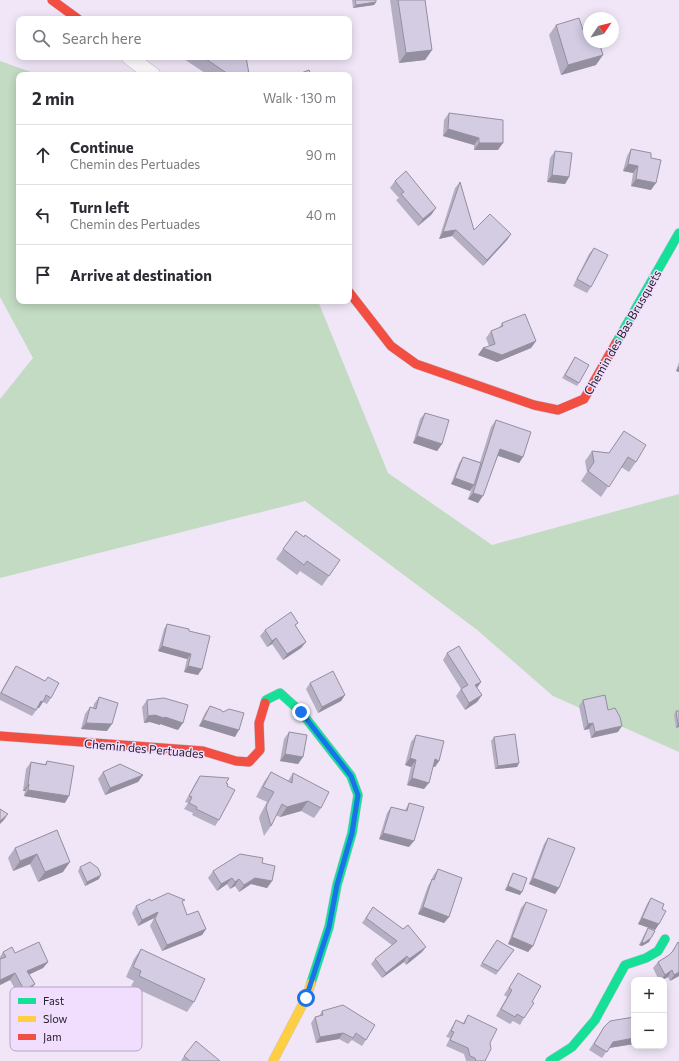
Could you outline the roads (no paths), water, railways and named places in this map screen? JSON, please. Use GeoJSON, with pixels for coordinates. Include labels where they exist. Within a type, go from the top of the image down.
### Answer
{"type":"FeatureCollection","features":[{"type":"Feature","properties":{"kind":"street"},"geometry":{"type":"LineString","coordinates":[[52,0],[74,16]]}},
{"type":"Feature","properties":{"kind":"street"},"geometry":{"type":"LineString","coordinates":[[133,60],[149,72]]}},
{"type":"Feature","properties":{"kind":"street","name":"Chemin des Bas Brusquets"},"geometry":{"type":"LineString","coordinates":[[352,296],[391,346],[416,364],[534,405],[558,410],[584,399],[679,233]]}},
{"type":"Feature","properties":{"kind":"street","name":"Chemin des Pertuades"},"geometry":{"type":"LineString","coordinates":[[0,736],[202,751],[236,761],[249,762],[260,750],[259,723],[266,700],[280,693],[301,712],[351,776],[358,795],[352,833],[337,885],[329,927],[306,998],[275,1060]]}},
{"type":"Feature","properties":{"kind":"street"},"geometry":{"type":"LineString","coordinates":[[550,1061],[572,1047],[596,1020],[625,965],[646,958],[658,951],[665,939]]}}]}
